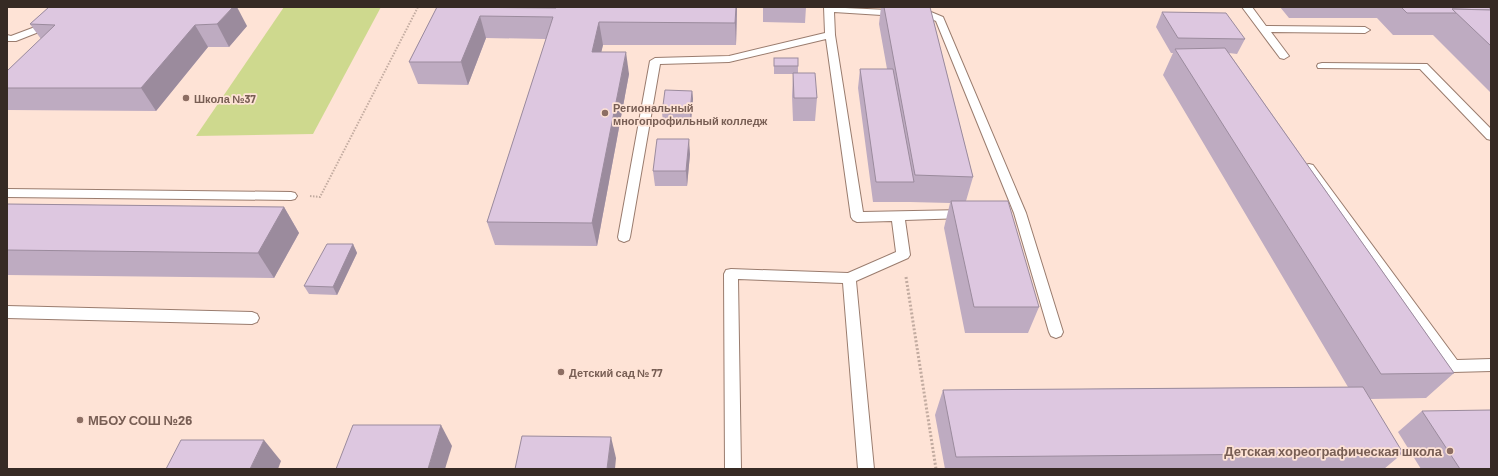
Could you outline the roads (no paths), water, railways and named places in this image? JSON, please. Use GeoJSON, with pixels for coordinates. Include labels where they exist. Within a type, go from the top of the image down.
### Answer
{"type":"FeatureCollection","features":[{"type":"Feature","properties":{"kind":"lane"},"geometry":{"type":"LineString","coordinates":[[1247,7],[1284,56]]}},
{"type":"Feature","properties":{"kind":"lane"},"geometry":{"type":"LineString","coordinates":[[974,214],[857,217],[830,35],[829,8],[931,15],[940,19],[1020,213],[1056,332]]}},
{"type":"Feature","properties":{"kind":"lane"},"geometry":{"type":"LineString","coordinates":[[7,38],[12,39],[59,21]]}},
{"type":"Feature","properties":{"kind":"lane"},"geometry":{"type":"LineString","coordinates":[[1263,29],[1365,30]]}},
{"type":"Feature","properties":{"kind":"lane"},"geometry":{"type":"LineString","coordinates":[[624,237],[654,61],[729,59],[830,35]]}},
{"type":"Feature","properties":{"kind":"lane"},"geometry":{"type":"LineString","coordinates":[[1322,66],[1423,66],[1491,136]]}},
{"type":"Feature","properties":{"kind":"lane"},"geometry":{"type":"LineString","coordinates":[[1303,159],[1453,366],[1491,365]]}},
{"type":"Feature","properties":{"kind":"lane"},"geometry":{"type":"LineString","coordinates":[[7,193],[291,196]]}},
{"type":"Feature","properties":{"kind":"lane"},"geometry":{"type":"LineString","coordinates":[[1005,213],[1020,213]]}},
{"type":"Feature","properties":{"kind":"lane"},"geometry":{"type":"LineString","coordinates":[[733,469],[732,274],[849,278],[903,255],[898,216]]}},
{"type":"Feature","properties":{"kind":"lane"},"geometry":{"type":"LineString","coordinates":[[849,278],[866,469]]}},
{"type":"Feature","properties":{"kind":"lane"},"geometry":{"type":"LineString","coordinates":[[7,312],[252,318]]}},
{"type":"Feature","properties":{"kind":"place","name":"Школа №37"},"geometry":{"type":"Point","coordinates":[186,98]}},
{"type":"Feature","properties":{"kind":"place","name":"Региональный многопрофильный колледж"},"geometry":{"type":"Point","coordinates":[605,113]}},
{"type":"Feature","properties":{"kind":"place","name":"Детский сад № 77"},"geometry":{"type":"Point","coordinates":[561,372]}},
{"type":"Feature","properties":{"kind":"place","name":"МБОУ СОШ №26"},"geometry":{"type":"Point","coordinates":[80,420]}},
{"type":"Feature","properties":{"kind":"place","name":"Детская хореографическая школа"},"geometry":{"type":"Point","coordinates":[1450,451]}}]}
